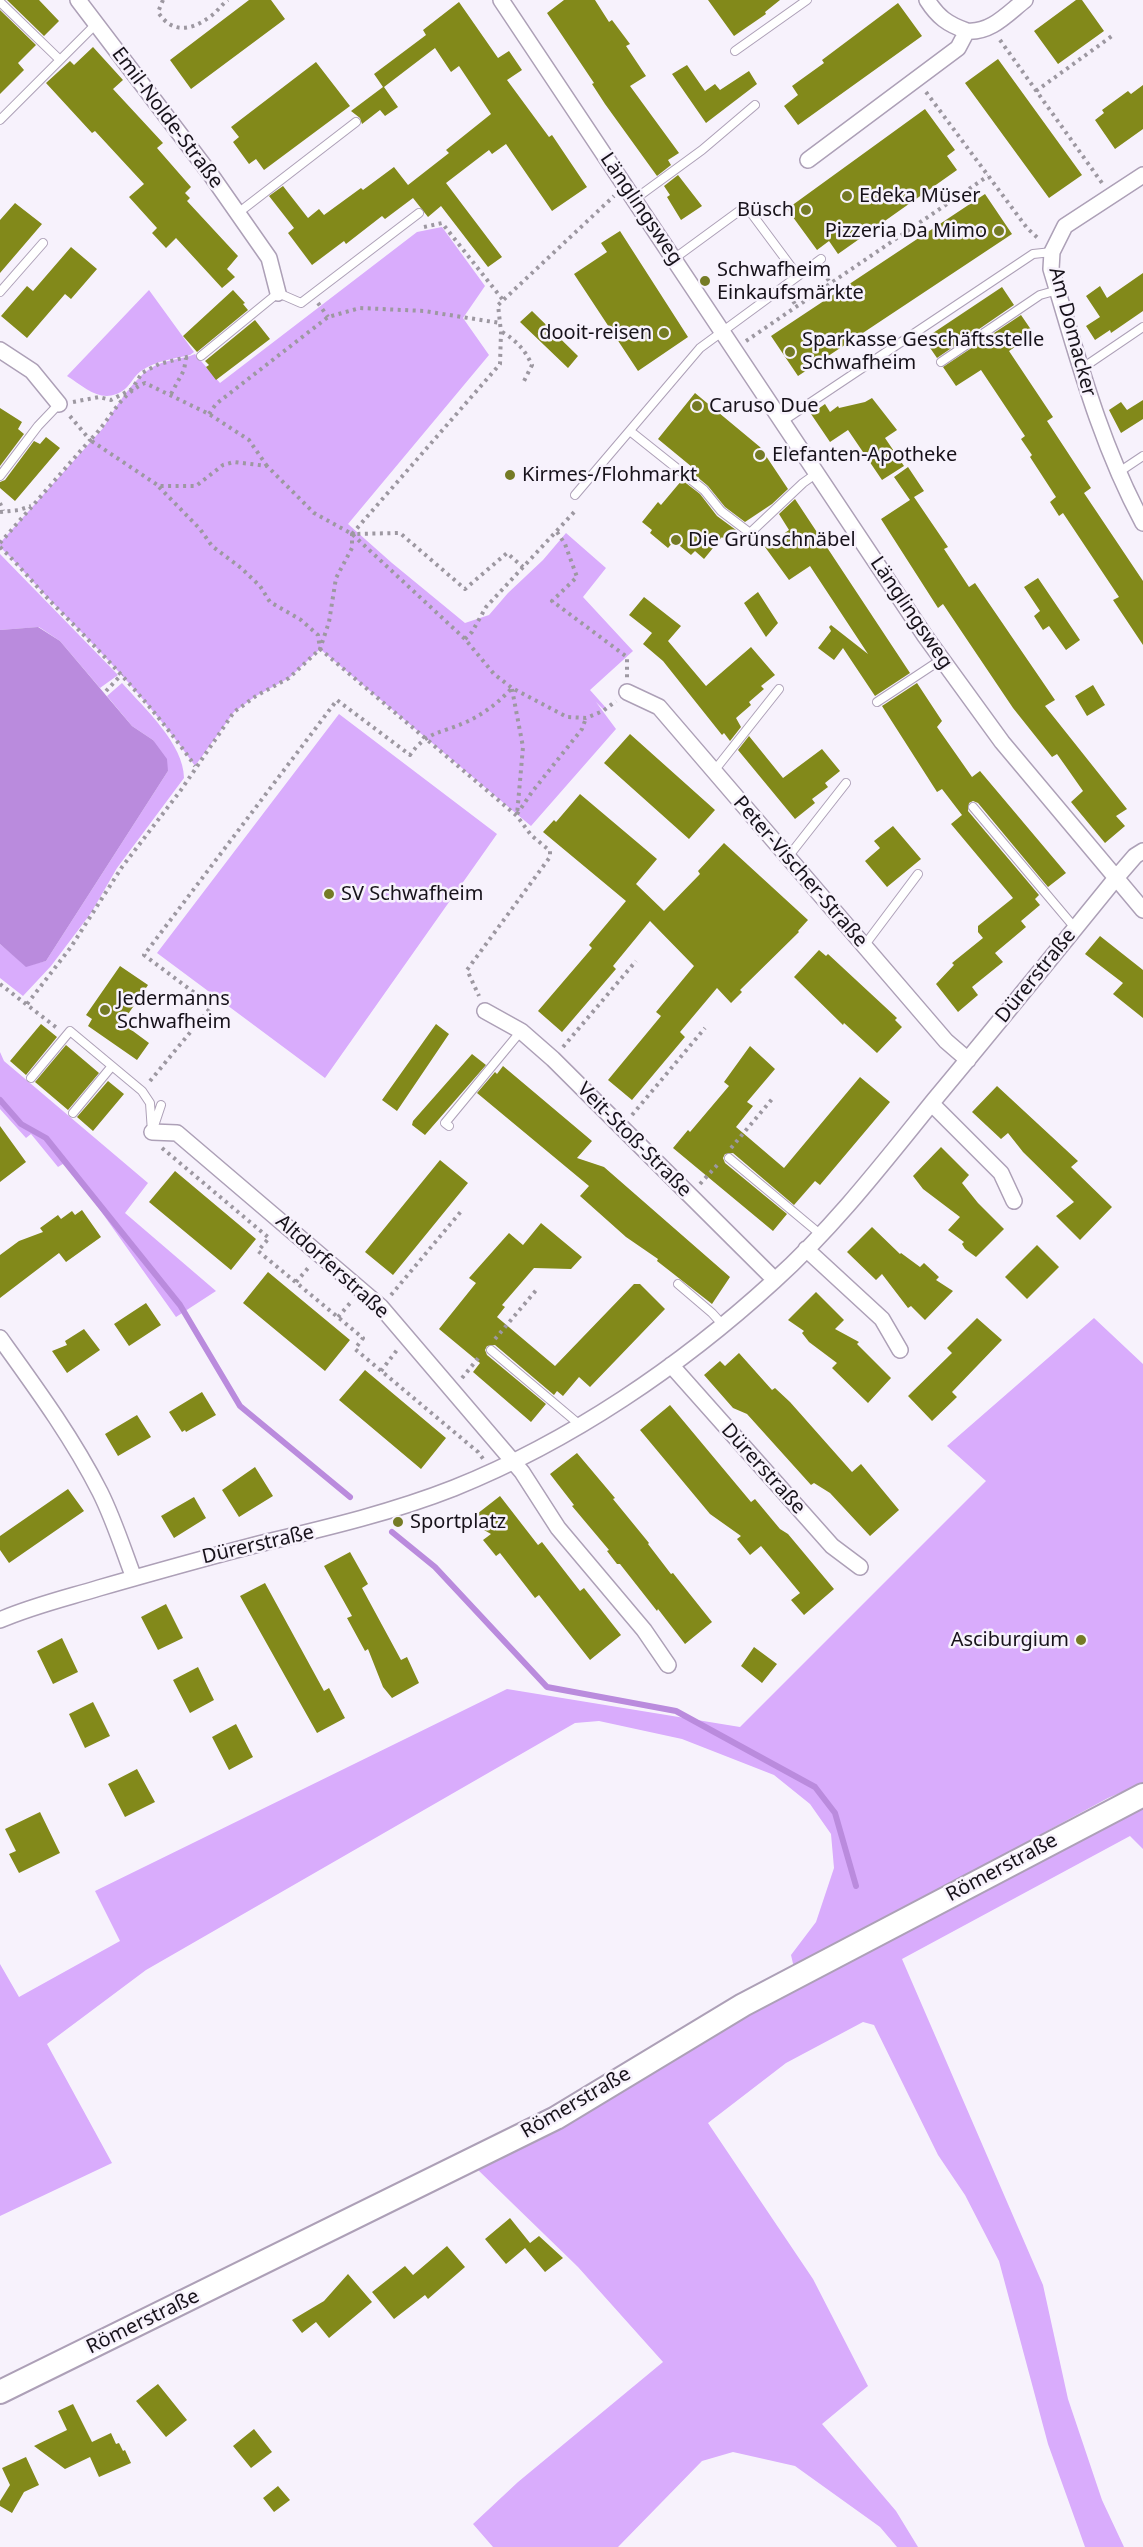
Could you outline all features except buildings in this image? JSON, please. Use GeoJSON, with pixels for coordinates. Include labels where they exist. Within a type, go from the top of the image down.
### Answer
{"type":"FeatureCollection","features":[{"type":"Feature","properties":{"kind":"street","name":"Emil-Nolde-Straße"},"geometry":{"type":"LineString","coordinates":[[78,0],[238,213],[269,258],[278,293]]}},
{"type":"Feature","properties":{"kind":"street","name":"Länglingsweg"},"geometry":{"type":"LineString","coordinates":[[501,0],[942,659],[1002,742],[1143,910]]}},
{"type":"Feature","properties":{"kind":"street"},"geometry":{"type":"LineString","coordinates":[[927,0],[938,17],[950,25],[979,32],[992,27],[1025,0]]}},
{"type":"Feature","properties":{"kind":"street"},"geometry":{"type":"LineString","coordinates":[[808,160],[958,48],[967,30]]}},
{"type":"Feature","properties":{"kind":"street","name":"Am Domacker"},"geometry":{"type":"LineString","coordinates":[[1143,175],[1065,226],[1054,247],[1051,269],[1095,416],[1117,473],[1143,523]]}},
{"type":"Feature","properties":{"kind":"street"},"geometry":{"type":"LineString","coordinates":[[0,350],[32,372],[59,404]]}},
{"type":"Feature","properties":{"kind":"street","name":"Peter-Vischer-Straße"},"geometry":{"type":"LineString","coordinates":[[627,692],[659,707],[946,1041],[968,1060]]}},
{"type":"Feature","properties":{"kind":"street","name":"Dürerstraße"},"geometry":{"type":"LineString","coordinates":[[0,1620],[167,1567],[341,1526],[454,1488],[513,1461],[580,1425],[670,1365],[775,1280],[820,1234],[876,1173],[1116,878],[1143,851]]}},
{"type":"Feature","properties":{"kind":"street","name":"Veit-Stoß-Straße"},"geometry":{"type":"LineString","coordinates":[[485,1011],[521,1030],[554,1059],[775,1280]]}},
{"type":"Feature","properties":{"kind":"street"},"geometry":{"type":"LineString","coordinates":[[932,1104],[1001,1173],[1014,1201]]}},
{"type":"Feature","properties":{"kind":"street","name":"Altdorferstraße"},"geometry":{"type":"LineString","coordinates":[[152,1132],[177,1133],[285,1216],[381,1307],[513,1461]]}},
{"type":"Feature","properties":{"kind":"street"},"geometry":{"type":"LineString","coordinates":[[806,1249],[882,1319],[900,1350]]}},
{"type":"Feature","properties":{"kind":"street"},"geometry":{"type":"LineString","coordinates":[[0,1338],[76,1450],[109,1511],[134,1578]]}},
{"type":"Feature","properties":{"kind":"street","name":"Dürerstraße"},"geometry":{"type":"LineString","coordinates":[[670,1365],[832,1546],[860,1567]]}},
{"type":"Feature","properties":{"kind":"street"},"geometry":{"type":"LineString","coordinates":[[513,1461],[558,1528],[644,1630],[668,1665]]}},
{"type":"Feature","properties":{"kind":"street","name":"Römerstraße"},"geometry":{"type":"LineString","coordinates":[[0,2392],[556,2118],[743,2005],[1143,1795]]}},
{"type":"Feature","properties":{"kind":"lane"},"geometry":{"type":"LineString","coordinates":[[735,51],[807,0]]}},
{"type":"Feature","properties":{"kind":"lane"},"geometry":{"type":"LineString","coordinates":[[0,2],[60,60]]}},
{"type":"Feature","properties":{"kind":"lane"},"geometry":{"type":"LineString","coordinates":[[0,120],[97,23]]}},
{"type":"Feature","properties":{"kind":"lane"},"geometry":{"type":"LineString","coordinates":[[635,199],[702,150],[755,105]]}},
{"type":"Feature","properties":{"kind":"lane"},"geometry":{"type":"LineString","coordinates":[[238,213],[356,122]]}},
{"type":"Feature","properties":{"kind":"lane"},"geometry":{"type":"LineString","coordinates":[[675,258],[746,206],[798,276]]}},
{"type":"Feature","properties":{"kind":"lane"},"geometry":{"type":"LineString","coordinates":[[201,356],[278,293],[301,303],[419,213]]}},
{"type":"Feature","properties":{"kind":"lane"},"geometry":{"type":"LineString","coordinates":[[0,292],[43,243]]}},
{"type":"Feature","properties":{"kind":"lane"},"geometry":{"type":"LineString","coordinates":[[783,421],[1033,254],[1054,247]]}},
{"type":"Feature","properties":{"kind":"lane"},"geometry":{"type":"LineString","coordinates":[[575,495],[700,348],[821,259]]}},
{"type":"Feature","properties":{"kind":"lane"},"geometry":{"type":"LineString","coordinates":[[941,362],[1040,295],[1058,290]]}},
{"type":"Feature","properties":{"kind":"lane"},"geometry":{"type":"LineString","coordinates":[[1081,369],[1143,327]]}},
{"type":"Feature","properties":{"kind":"lane"},"geometry":{"type":"LineString","coordinates":[[0,476],[38,426],[59,404]]}},
{"type":"Feature","properties":{"kind":"lane"},"geometry":{"type":"LineString","coordinates":[[630,430],[704,490],[721,511],[750,533],[803,483],[817,473]]}},
{"type":"Feature","properties":{"kind":"lane"},"geometry":{"type":"LineString","coordinates":[[1117,473],[1143,456]]}},
{"type":"Feature","properties":{"kind":"lane"},"geometry":{"type":"LineString","coordinates":[[877,702],[942,659]]}},
{"type":"Feature","properties":{"kind":"lane"},"geometry":{"type":"LineString","coordinates":[[714,771],[779,689]]}},
{"type":"Feature","properties":{"kind":"lane"},"geometry":{"type":"LineString","coordinates":[[788,857],[846,783]]}},
{"type":"Feature","properties":{"kind":"lane"},"geometry":{"type":"LineString","coordinates":[[973,807],[1075,928]]}},
{"type":"Feature","properties":{"kind":"lane"},"geometry":{"type":"LineString","coordinates":[[864,946],[918,874]]}},
{"type":"Feature","properties":{"kind":"lane"},"geometry":{"type":"LineString","coordinates":[[449,1126],[445,1123],[521,1030]]}},
{"type":"Feature","properties":{"kind":"lane"},"geometry":{"type":"LineString","coordinates":[[31,1077],[70,1031],[142,1091],[150,1103],[152,1132]]}},
{"type":"Feature","properties":{"kind":"lane"},"geometry":{"type":"LineString","coordinates":[[73,1113],[112,1066]]}},
{"type":"Feature","properties":{"kind":"lane"},"geometry":{"type":"LineString","coordinates":[[152,1132],[161,1105]]}},
{"type":"Feature","properties":{"kind":"lane"},"geometry":{"type":"LineString","coordinates":[[729,1158],[820,1234]]}},
{"type":"Feature","properties":{"kind":"lane"},"geometry":{"type":"LineString","coordinates":[[678,1284],[722,1324]]}},
{"type":"Feature","properties":{"kind":"lane"},"geometry":{"type":"LineString","coordinates":[[492,1350],[580,1425]]}},
{"type":"Feature","properties":{"kind":"path"},"geometry":{"type":"LineString","coordinates":[[163,0],[158,12],[164,21],[175,28],[192,27],[212,15],[228,0]]}},
{"type":"Feature","properties":{"kind":"path"},"geometry":{"type":"LineString","coordinates":[[992,27],[1111,196]]}},
{"type":"Feature","properties":{"kind":"path"},"geometry":{"type":"LineString","coordinates":[[1036,91],[1112,36]]}},
{"type":"Feature","properties":{"kind":"path"},"geometry":{"type":"LineString","coordinates":[[917,79],[1027,228],[1039,239],[1054,247]]}},
{"type":"Feature","properties":{"kind":"path"},"geometry":{"type":"LineString","coordinates":[[735,349],[988,176]]}},
{"type":"Feature","properties":{"kind":"path"},"geometry":{"type":"LineString","coordinates":[[0,984],[27,1004],[71,947],[122,867],[181,790],[195,766],[234,712],[256,696],[289,678],[320,649],[329,622],[336,578],[352,548],[352,534],[500,364],[501,332],[498,305],[607,201]]}},
{"type":"Feature","properties":{"kind":"path"},"geometry":{"type":"LineString","coordinates":[[411,219],[418,229],[442,223],[503,300]]}},
{"type":"Feature","properties":{"kind":"path"},"geometry":{"type":"LineString","coordinates":[[209,414],[216,404],[328,317],[360,308],[424,311],[500,322]]}},
{"type":"Feature","properties":{"kind":"path"},"geometry":{"type":"LineString","coordinates":[[501,332],[517,341],[527,354],[532,366],[523,383]]}},
{"type":"Feature","properties":{"kind":"path"},"geometry":{"type":"LineString","coordinates":[[195,766],[170,730],[139,698],[122,674],[0,545],[90,440],[104,427],[114,409],[132,389],[142,373],[159,364],[195,354],[201,356]]}},
{"type":"Feature","properties":{"kind":"path"},"geometry":{"type":"LineString","coordinates":[[171,394],[184,370],[186,358]]}},
{"type":"Feature","properties":{"kind":"path"},"geometry":{"type":"LineString","coordinates":[[59,404],[99,397],[111,400],[145,383],[209,414],[249,440],[267,466],[314,513],[352,534],[465,639],[494,674],[512,688],[567,717],[586,718],[603,711],[627,692],[627,657],[552,601],[577,577],[565,544],[557,532]]}},
{"type":"Feature","properties":{"kind":"path"},"geometry":{"type":"LineString","coordinates":[[59,404],[90,440],[159,486],[200,529],[212,546],[260,586],[270,602],[301,620],[318,635],[320,649],[517,816],[531,835],[550,851],[550,857],[467,970],[485,1011]]}},
{"type":"Feature","properties":{"kind":"path"},"geometry":{"type":"LineString","coordinates":[[159,486],[196,486],[224,465],[234,462],[267,466]]}},
{"type":"Feature","properties":{"kind":"path"},"geometry":{"type":"LineString","coordinates":[[0,503],[1,511],[19,510],[33,505]]}},
{"type":"Feature","properties":{"kind":"path"},"geometry":{"type":"LineString","coordinates":[[465,639],[472,632],[486,607],[576,510]]}},
{"type":"Feature","properties":{"kind":"path"},"geometry":{"type":"LineString","coordinates":[[352,534],[400,533],[465,589],[507,553],[523,567]]}},
{"type":"Feature","properties":{"kind":"path"},"geometry":{"type":"LineString","coordinates":[[106,691],[122,674]]}},
{"type":"Feature","properties":{"kind":"path"},"geometry":{"type":"LineString","coordinates":[[142,1091],[213,1006],[144,955],[337,700],[410,755],[425,737],[465,723],[482,714],[499,702],[512,688]]}},
{"type":"Feature","properties":{"kind":"path"},"geometry":{"type":"LineString","coordinates":[[512,688],[523,747],[517,816]]}},
{"type":"Feature","properties":{"kind":"path"},"geometry":{"type":"LineString","coordinates":[[517,816],[532,792],[582,729],[586,718]]}},
{"type":"Feature","properties":{"kind":"path"},"geometry":{"type":"LineString","coordinates":[[554,1059],[636,961]]}},
{"type":"Feature","properties":{"kind":"path"},"geometry":{"type":"LineString","coordinates":[[621,1128],[705,1028]]}},
{"type":"Feature","properties":{"kind":"path"},"geometry":{"type":"LineString","coordinates":[[152,1132],[164,1150],[269,1238],[258,1251],[363,1338],[354,1349],[478,1452]]}},
{"type":"Feature","properties":{"kind":"path"},"geometry":{"type":"LineString","coordinates":[[381,1307],[463,1209]]}},
{"type":"Feature","properties":{"kind":"path"},"geometry":{"type":"LineString","coordinates":[[381,1371],[407,1338]]}},
{"type":"Feature","properties":{"kind":"shaded area"},"geometry":{"type":"Polygon","coordinates":[[[442,227],[485,286],[463,318],[489,355],[348,524],[465,623],[489,615],[566,533],[606,568],[583,597],[633,651],[590,690],[607,709],[605,711],[596,702],[616,729],[531,826],[320,649],[289,678],[256,696],[234,712],[195,766],[128,682],[0,547],[0,543],[104,427],[135,382],[151,368],[195,354],[220,383],[417,232],[442,227]]]}},
{"type":"Feature","properties":{"kind":"shaded area"},"geometry":{"type":"Polygon","coordinates":[[[149,290],[194,352],[152,365],[139,373],[125,389],[109,396],[102,396],[88,390],[67,376],[149,290]]]}},
{"type":"Feature","properties":{"kind":"shaded area"},"geometry":{"type":"Polygon","coordinates":[[[0,554],[118,675],[100,688],[60,641],[39,627],[0,630],[0,554]]]}},
{"type":"Feature","properties":{"kind":"shaded area"},"geometry":{"type":"Polygon","coordinates":[[[38,627],[60,641],[132,726],[153,740],[167,759],[168,771],[46,961],[26,967],[0,944],[0,630],[38,627]]]}},
{"type":"Feature","properties":{"kind":"shaded area"},"geometry":{"type":"Polygon","coordinates":[[[122,683],[170,740],[182,765],[184,778],[117,868],[91,913],[51,966],[23,996],[0,978],[0,944],[26,966],[46,961],[168,771],[153,740],[132,726],[107,696],[122,683]]]}},
{"type":"Feature","properties":{"kind":"shaded area","name":"SV Schwafheim"},"geometry":{"type":"Polygon","coordinates":[[[339,714],[497,834],[325,1078],[157,953],[339,714]]]}},
{"type":"Feature","properties":{"kind":"shaded area"},"geometry":{"type":"Polygon","coordinates":[[[0,1052],[4,1061],[148,1183],[125,1213],[216,1291],[176,1317],[66,1162],[58,1167],[31,1134],[26,1138],[0,1109],[0,1052]]]}},
{"type":"Feature","properties":{"kind":"shaded area"},"geometry":{"type":"Polygon","coordinates":[[[1094,1318],[1143,1364],[1143,1783],[1108,1798],[794,1968],[791,1955],[816,1922],[834,1868],[831,1834],[810,1804],[774,1775],[682,1739],[599,1721],[575,1723],[146,1970],[47,2044],[112,2163],[0,2216],[0,1964],[19,1997],[120,1941],[95,1891],[507,1689],[740,1727],[986,1481],[947,1446],[1094,1318]]]}},
{"type":"Feature","properties":{"kind":"shaded area"},"geometry":{"type":"Polygon","coordinates":[[[1143,1802],[1143,1849],[1130,1836],[902,1959],[1043,2285],[1068,2399],[1102,2500],[1124,2547],[1085,2547],[1048,2444],[999,2261],[965,2195],[938,2155],[874,2025],[863,2022],[786,2063],[708,2123],[813,2279],[868,2386],[822,2424],[896,2511],[918,2547],[897,2547],[880,2527],[795,2466],[733,2452],[702,2461],[618,2547],[493,2547],[473,2524],[518,2482],[663,2362],[578,2267],[476,2168],[799,1986],[1143,1802]]]}},
{"type":"Feature","properties":{"kind":"waterway"},"geometry":{"type":"LineString","coordinates":[[0,1100],[21,1124],[46,1138],[180,1305],[240,1406],[350,1497]]}},
{"type":"Feature","properties":{"kind":"waterway"},"geometry":{"type":"LineString","coordinates":[[392,1532],[435,1567],[547,1687],[676,1711],[815,1787],[835,1813],[856,1886]]}},
{"type":"Feature","properties":{"kind":"place","name":"Edeka Müser"},"geometry":{"type":"Point","coordinates":[847,196]}},
{"type":"Feature","properties":{"kind":"place","name":"Büsch"},"geometry":{"type":"Point","coordinates":[806,210]}},
{"type":"Feature","properties":{"kind":"place","name":"Pizzeria Da Mimo"},"geometry":{"type":"Point","coordinates":[999,231]}},
{"type":"Feature","properties":{"kind":"place","name":"Schwafheim Einkaufsmärkte"},"geometry":{"type":"Point","coordinates":[705,281]}},
{"type":"Feature","properties":{"kind":"place","name":"dooit-reisen"},"geometry":{"type":"Point","coordinates":[664,333]}},
{"type":"Feature","properties":{"kind":"place","name":"Sparkasse Geschäftsstelle Schwafheim"},"geometry":{"type":"Point","coordinates":[790,352]}},
{"type":"Feature","properties":{"kind":"place","name":"Caruso Due"},"geometry":{"type":"Point","coordinates":[697,406]}},
{"type":"Feature","properties":{"kind":"place","name":"Elefanten-Apotheke"},"geometry":{"type":"Point","coordinates":[760,455]}},
{"type":"Feature","properties":{"kind":"place","name":"Kirmes-/Flohmarkt"},"geometry":{"type":"Point","coordinates":[510,475]}},
{"type":"Feature","properties":{"kind":"place","name":"Die Grünschnäbel"},"geometry":{"type":"Point","coordinates":[676,540]}},
{"type":"Feature","properties":{"kind":"place","name":"SV Schwafheim"},"geometry":{"type":"Point","coordinates":[329,894]}},
{"type":"Feature","properties":{"kind":"place","name":"Jedermanns Schwafheim"},"geometry":{"type":"Point","coordinates":[105,1010]}},
{"type":"Feature","properties":{"kind":"place","name":"Sportplatz"},"geometry":{"type":"Point","coordinates":[398,1522]}},
{"type":"Feature","properties":{"kind":"place","name":"Asciburgium"},"geometry":{"type":"Point","coordinates":[1081,1640]}}]}
